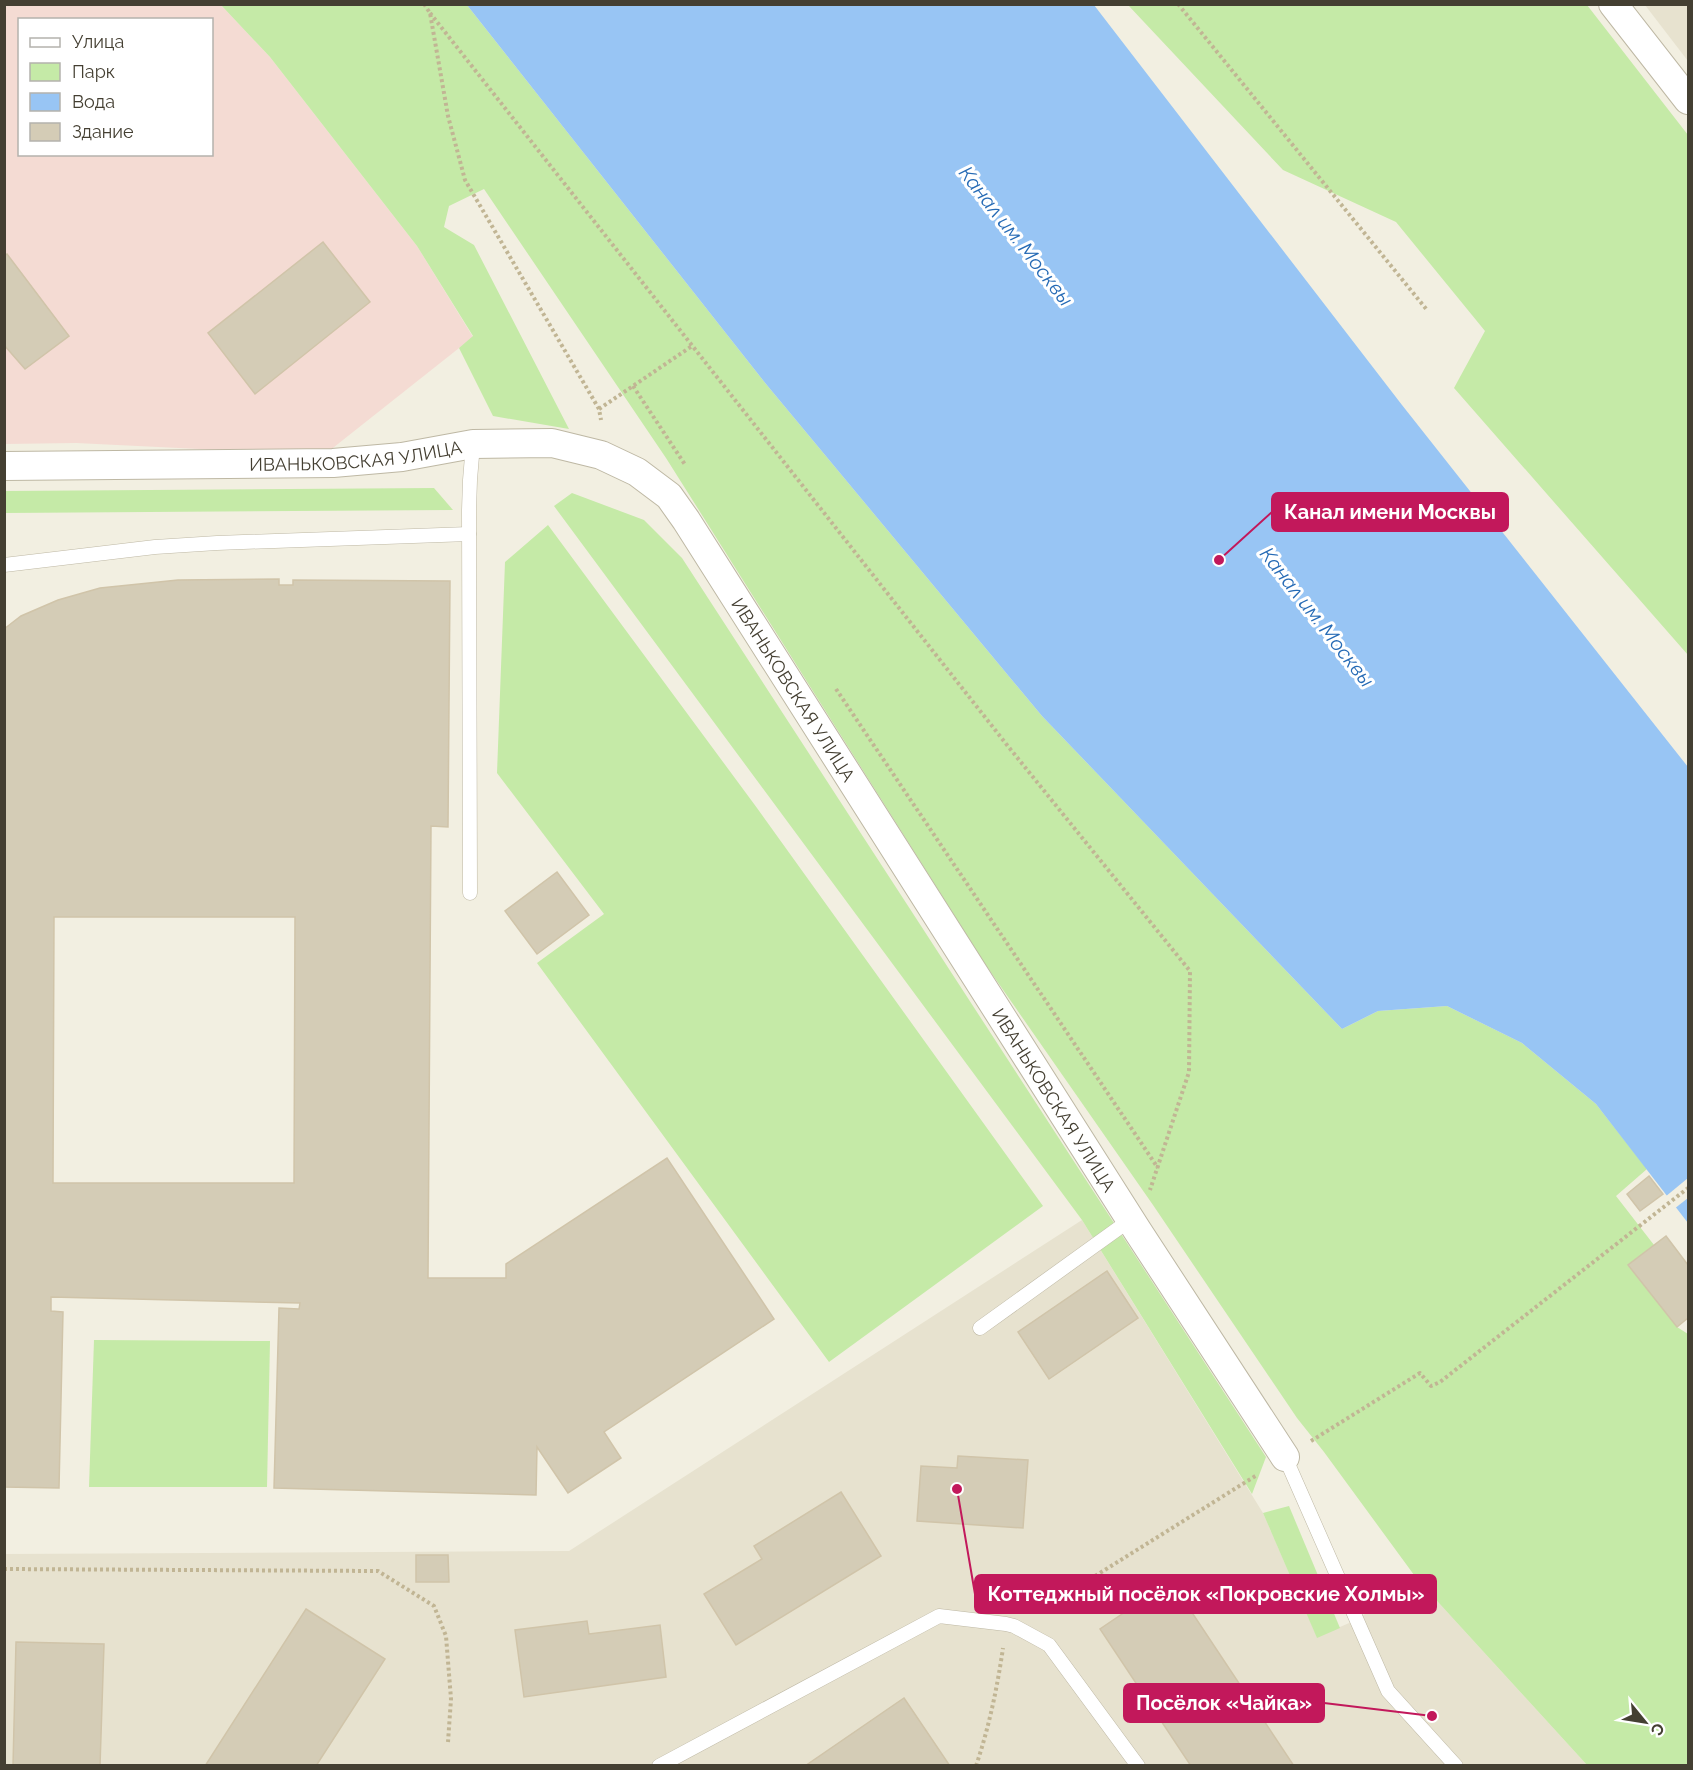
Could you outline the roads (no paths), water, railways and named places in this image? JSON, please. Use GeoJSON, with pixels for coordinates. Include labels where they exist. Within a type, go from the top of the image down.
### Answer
{"type":"FeatureCollection","features":[{"type":"Feature","properties":{"kind":"street"},"geometry":{"type":"LineString","coordinates":[[1613,4],[1689,100]]}},
{"type":"Feature","properties":{"kind":"street","name":"ИВАНЬКОВСКАЯ УЛИЦА"},"geometry":{"type":"LineString","coordinates":[[4,466],[333,463],[402,457],[473,444],[552,443],[601,455],[637,472],[669,496],[1133,1225],[1285,1457]]}},
{"type":"Feature","properties":{"kind":"lane"},"geometry":{"type":"LineString","coordinates":[[470,893],[469,534],[473,444]]}},
{"type":"Feature","properties":{"kind":"lane"},"geometry":{"type":"LineString","coordinates":[[4,565],[165,546],[469,534]]}},
{"type":"Feature","properties":{"kind":"lane"},"geometry":{"type":"LineString","coordinates":[[980,1328],[1133,1225]]}},
{"type":"Feature","properties":{"kind":"lane"},"geometry":{"type":"LineString","coordinates":[[1285,1457],[1388,1691],[1456,1766]]}},
{"type":"Feature","properties":{"kind":"lane"},"geometry":{"type":"LineString","coordinates":[[659,1766],[939,1616],[1010,1625],[1049,1645],[1138,1766]]}},
{"type":"Feature","properties":{"kind":"water","name":"Канал им. Москвы"},"geometry":{"type":"Polygon","coordinates":[[[467,5],[1094,5],[1402,405],[1688,767],[1688,1223],[1596,1104],[1522,1043],[1447,1006],[1378,1011],[1342,1029],[1042,716],[766,384],[467,5]]]}},
{"type":"Feature","properties":{"kind":"place","name":"Канал имени Москвы"},"geometry":{"type":"Point","coordinates":[1219,560]}},
{"type":"Feature","properties":{"kind":"place","name":"Коттеджный посёлок «Покровские Холмы»"},"geometry":{"type":"Point","coordinates":[957,1489]}},
{"type":"Feature","properties":{"kind":"place","name":"Посёлок «Чайка»"},"geometry":{"type":"Point","coordinates":[1432,1716]}}]}
